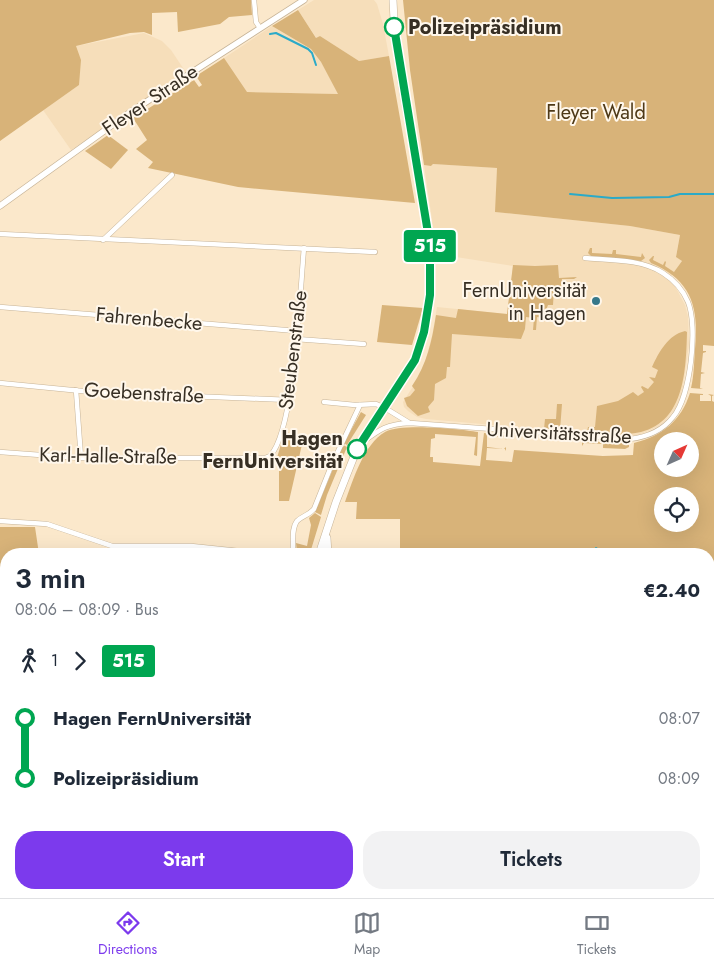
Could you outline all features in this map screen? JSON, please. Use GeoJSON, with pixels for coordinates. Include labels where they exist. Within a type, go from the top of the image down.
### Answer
{"type":"FeatureCollection","features":[{"type":"Feature","properties":{"kind":"highway"},"geometry":{"type":"LineString","coordinates":[[326,538],[326,548]]}},
{"type":"Feature","properties":{"kind":"main road"},"geometry":{"type":"LineString","coordinates":[[322,548],[342,487],[358,446],[411,367],[420,347],[428,308],[431,276],[430,245],[401,78],[394,27],[393,0]]}},
{"type":"Feature","properties":{"kind":"street"},"geometry":{"type":"LineString","coordinates":[[254,0],[256,22],[260,28]]}},
{"type":"Feature","properties":{"kind":"street","name":"Fleyer Straße"},"geometry":{"type":"LineString","coordinates":[[0,206],[129,113],[304,0]]}},
{"type":"Feature","properties":{"kind":"street"},"geometry":{"type":"LineString","coordinates":[[103,240],[172,175]]}},
{"type":"Feature","properties":{"kind":"street"},"geometry":{"type":"LineString","coordinates":[[0,234],[375,252]]}},
{"type":"Feature","properties":{"kind":"street","name":"Steubenstraße"},"geometry":{"type":"LineString","coordinates":[[274,452],[289,400],[304,248]]}},
{"type":"Feature","properties":{"kind":"street","name":"Universitätsstraße"},"geometry":{"type":"LineString","coordinates":[[358,446],[387,426],[410,423],[630,439],[648,435],[666,424],[679,409],[688,384],[692,315],[688,303],[678,285],[655,268],[630,262],[585,258]]}},
{"type":"Feature","properties":{"kind":"street","name":"Fahrenbecke"},"geometry":{"type":"LineString","coordinates":[[0,307],[297,331]]}},
{"type":"Feature","properties":{"kind":"street"},"geometry":{"type":"LineString","coordinates":[[296,339],[364,344]]}},
{"type":"Feature","properties":{"kind":"street","name":"Goebenstraße"},"geometry":{"type":"LineString","coordinates":[[0,383],[76,390],[289,400]]}},
{"type":"Feature","properties":{"kind":"street"},"geometry":{"type":"LineString","coordinates":[[76,390],[81,458]]}},
{"type":"Feature","properties":{"kind":"street"},"geometry":{"type":"LineString","coordinates":[[324,402],[360,405],[376,404],[385,408]]}},
{"type":"Feature","properties":{"kind":"street"},"geometry":{"type":"LineString","coordinates":[[292,548],[293,531],[296,522],[310,514],[314,509],[332,464],[360,405]]}},
{"type":"Feature","properties":{"kind":"street","name":"Universitätsstraße"},"geometry":{"type":"LineString","coordinates":[[385,408],[410,423]]}},
{"type":"Feature","properties":{"kind":"street","name":"Karl-Halle-Straße"},"geometry":{"type":"LineString","coordinates":[[0,452],[81,458],[265,458],[274,452]]}},
{"type":"Feature","properties":{"kind":"street"},"geometry":{"type":"LineString","coordinates":[[0,521],[47,524],[112,546],[191,546],[210,548]]}},
{"type":"Feature","properties":{"kind":"shaded area"},"geometry":{"type":"Polygon","coordinates":[[[314,0],[374,0],[383,24],[389,56],[359,61],[320,36],[317,39],[298,10],[314,0]]]}},
{"type":"Feature","properties":{"kind":"shaded area"},"geometry":{"type":"Polygon","coordinates":[[[272,26],[311,49],[321,62],[339,94],[241,92],[221,60],[272,26]]]}},
{"type":"Feature","properties":{"kind":"shaded area"},"geometry":{"type":"Polygon","coordinates":[[[144,33],[162,41],[171,50],[187,74],[71,150],[43,110],[79,85],[76,46],[144,33]]]}},
{"type":"Feature","properties":{"kind":"shaded area","name":"FernUniversität in Hagen"},"geometry":{"type":"Polygon","coordinates":[[[433,164],[497,168],[496,212],[630,226],[680,235],[676,256],[682,261],[669,280],[675,286],[685,305],[688,317],[689,344],[682,393],[676,408],[664,422],[639,435],[606,435],[426,419],[417,417],[404,407],[403,402],[421,374],[425,362],[437,307],[507,314],[513,266],[437,254],[424,165],[431,166],[433,164]]]}},
{"type":"Feature","properties":{"kind":"green space"},"geometry":{"type":"Polygon","coordinates":[[[0,0],[251,0],[252,15],[229,17],[220,24],[178,32],[177,12],[152,13],[152,35],[144,32],[130,33],[76,46],[81,60],[79,85],[0,141],[0,0]]]}},
{"type":"Feature","properties":{"kind":"green space","name":"Fleyer Wald"},"geometry":{"type":"Polygon","coordinates":[[[403,0],[714,0],[714,346],[703,345],[703,351],[706,352],[703,353],[701,372],[705,373],[701,374],[700,388],[703,389],[691,388],[696,321],[690,297],[676,278],[649,260],[654,256],[653,260],[663,265],[665,261],[665,266],[674,272],[682,261],[676,257],[680,235],[630,226],[495,212],[497,168],[424,165],[410,70],[403,0]]]}},
{"type":"Feature","properties":{"kind":"green space"},"geometry":{"type":"Polygon","coordinates":[[[298,10],[316,38],[320,36],[359,61],[389,56],[415,203],[238,187],[148,168],[153,162],[136,149],[147,140],[133,118],[194,80],[199,87],[202,85],[196,76],[224,58],[247,92],[338,94],[321,62],[311,49],[272,26],[298,10]]]}},
{"type":"Feature","properties":{"kind":"green space"},"geometry":{"type":"Polygon","coordinates":[[[108,135],[128,150],[111,169],[85,151],[108,135]]]}},
{"type":"Feature","properties":{"kind":"green space"},"geometry":{"type":"Polygon","coordinates":[[[590,248],[592,248],[592,253],[612,254],[613,250],[616,250],[616,254],[641,257],[642,253],[645,258],[641,261],[591,256],[588,253],[590,248]]]}},
{"type":"Feature","properties":{"kind":"green space"},"geometry":{"type":"Polygon","coordinates":[[[513,265],[558,265],[559,278],[577,277],[574,279],[562,279],[560,290],[554,289],[553,305],[548,305],[543,318],[537,317],[536,330],[533,330],[534,318],[526,317],[525,329],[521,339],[452,334],[450,367],[447,367],[446,378],[435,384],[434,400],[428,407],[430,412],[418,416],[407,406],[404,398],[410,396],[415,390],[412,386],[422,369],[428,352],[436,315],[456,318],[458,309],[507,314],[513,265]]]}},
{"type":"Feature","properties":{"kind":"green space"},"geometry":{"type":"Polygon","coordinates":[[[382,305],[423,308],[412,345],[377,342],[382,305]]]}},
{"type":"Feature","properties":{"kind":"green space"},"geometry":{"type":"Polygon","coordinates":[[[685,331],[687,332],[684,377],[675,405],[667,417],[656,426],[641,432],[614,434],[587,432],[588,427],[595,427],[597,406],[618,401],[633,392],[638,396],[644,392],[642,386],[648,389],[654,382],[649,377],[655,378],[658,370],[652,367],[661,350],[674,336],[685,331]]]}},
{"type":"Feature","properties":{"kind":"green space"},"geometry":{"type":"Polygon","coordinates":[[[690,393],[703,394],[700,395],[700,401],[711,401],[711,396],[708,394],[714,395],[712,396],[712,401],[714,402],[714,548],[400,548],[400,519],[356,519],[357,502],[345,502],[365,454],[371,445],[385,432],[393,429],[416,427],[478,432],[477,456],[474,455],[476,437],[435,434],[435,438],[431,439],[430,457],[433,457],[433,462],[480,466],[484,433],[507,436],[506,440],[505,437],[487,436],[487,447],[503,449],[487,448],[486,460],[512,462],[514,450],[603,456],[633,455],[634,443],[654,435],[654,478],[699,478],[699,432],[660,432],[676,419],[690,393]]]}},
{"type":"Feature","properties":{"kind":"green space"},"geometry":{"type":"Polygon","coordinates":[[[557,404],[562,404],[560,430],[544,429],[545,419],[556,419],[557,404]]]}},
{"type":"Feature","properties":{"kind":"green space"},"geometry":{"type":"Polygon","coordinates":[[[361,412],[366,415],[347,445],[344,443],[361,412]]]}},
{"type":"Feature","properties":{"kind":"green space"},"geometry":{"type":"Polygon","coordinates":[[[285,431],[303,440],[289,501],[279,501],[279,466],[276,461],[285,431]]]}},
{"type":"Feature","properties":{"kind":"green space"},"geometry":{"type":"Polygon","coordinates":[[[584,441],[629,443],[629,447],[625,449],[603,448],[603,444],[584,443],[582,446],[584,441]]]}},
{"type":"Feature","properties":{"kind":"green space"},"geometry":{"type":"Polygon","coordinates":[[[343,445],[347,447],[327,495],[321,515],[315,512],[343,445]]]}},
{"type":"Feature","properties":{"kind":"green space"},"geometry":{"type":"Polygon","coordinates":[[[315,513],[321,517],[312,548],[297,548],[296,543],[307,546],[311,525],[309,518],[315,513]]]}},
{"type":"Feature","properties":{"kind":"green space"},"geometry":{"type":"Polygon","coordinates":[[[0,527],[35,527],[38,548],[0,548],[0,527]]]}},
{"type":"Feature","properties":{"kind":"waterway"},"geometry":{"type":"LineString","coordinates":[[270,34],[276,33],[308,49],[312,53],[316,65]]}},
{"type":"Feature","properties":{"kind":"waterway"},"geometry":{"type":"LineString","coordinates":[[570,194],[612,198],[714,194]]}},
{"type":"Feature","properties":{"kind":"bus line","name":"515"},"geometry":{"type":"LineString","coordinates":[[357,449],[415,360],[424,332],[430,295],[430,245],[394,27]]}},
{"type":"Feature","properties":{"kind":"place","name":"Polizeipräsidium"},"geometry":{"type":"Point","coordinates":[394,27]}},
{"type":"Feature","properties":{"kind":"place","name":"FernUniversität in Hagen"},"geometry":{"type":"Point","coordinates":[596,301]}},
{"type":"Feature","properties":{"kind":"place","name":"Hagen FernUniversität"},"geometry":{"type":"Point","coordinates":[357,449]}}]}
